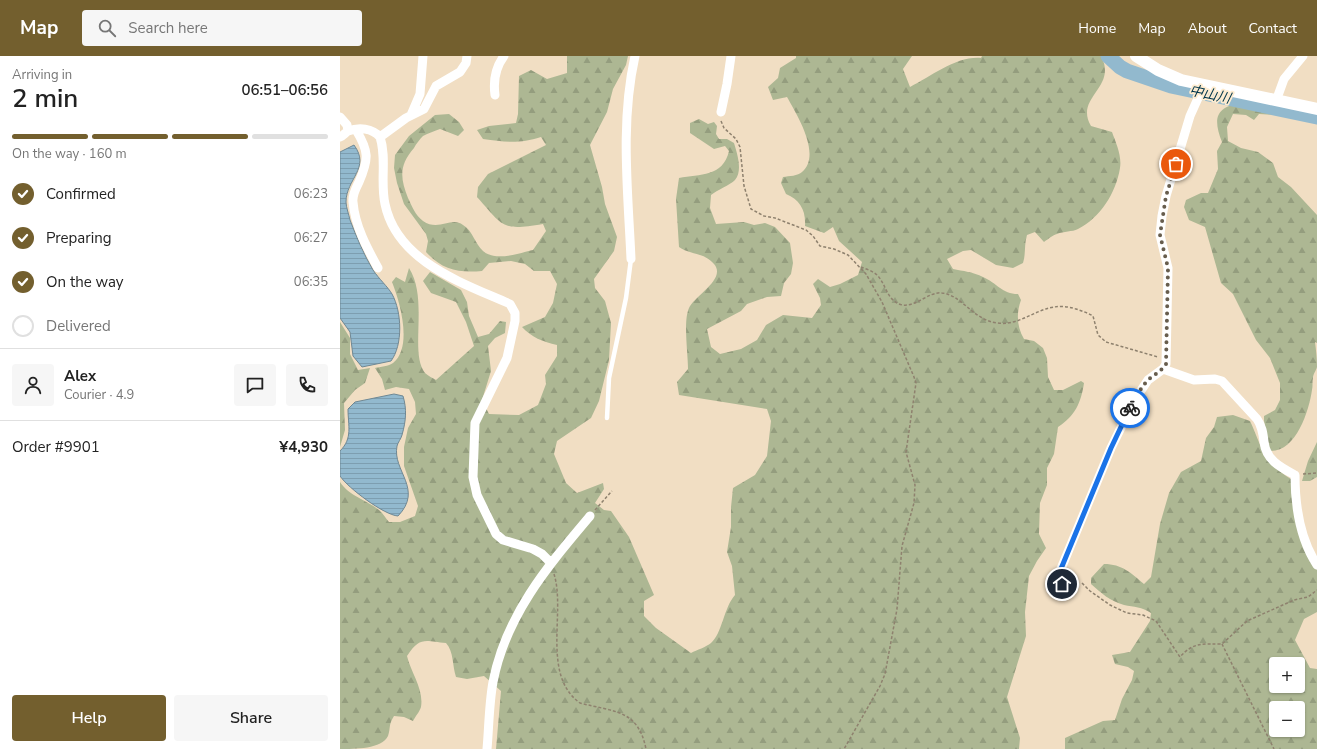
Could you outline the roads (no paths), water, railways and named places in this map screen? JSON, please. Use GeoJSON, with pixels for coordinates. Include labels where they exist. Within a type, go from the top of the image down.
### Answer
{"type":"FeatureCollection","features":[{"type":"Feature","properties":{"kind":"main road"},"geometry":{"type":"LineString","coordinates":[[1136,56],[1170,76],[1200,91],[1276,101],[1317,109]]}},
{"type":"Feature","properties":{"kind":"street"},"geometry":{"type":"LineString","coordinates":[[411,115],[420,94],[423,56]]}},
{"type":"Feature","properties":{"kind":"street"},"geometry":{"type":"LineString","coordinates":[[380,137],[411,115],[427,106],[430,97],[439,84],[460,72],[466,63],[467,56]]}},
{"type":"Feature","properties":{"kind":"street"},"geometry":{"type":"LineString","coordinates":[[495,95],[494,84],[496,71],[504,56]]}},
{"type":"Feature","properties":{"kind":"street"},"geometry":{"type":"LineString","coordinates":[[631,259],[625,128],[627,100],[635,56]]}},
{"type":"Feature","properties":{"kind":"street"},"geometry":{"type":"LineString","coordinates":[[720,112],[731,56]]}},
{"type":"Feature","properties":{"kind":"street"},"geometry":{"type":"LineString","coordinates":[[1276,101],[1284,79],[1304,56]]}},
{"type":"Feature","properties":{"kind":"street"},"geometry":{"type":"LineString","coordinates":[[1075,585],[1062,584],[1058,576],[1111,448],[1134,401],[1148,380],[1163,369],[1167,359],[1168,268],[1160,235],[1162,216],[1166,196],[1190,116],[1200,91]]}},
{"type":"Feature","properties":{"kind":"street"},"geometry":{"type":"LineString","coordinates":[[340,117],[364,143],[367,155],[353,201],[364,243],[378,268]]}},
{"type":"Feature","properties":{"kind":"street"},"geometry":{"type":"LineString","coordinates":[[340,137],[361,128],[376,133],[380,137],[385,203],[395,230],[417,254],[446,276],[510,304],[515,313],[515,322],[507,358],[475,423],[473,477],[477,495],[496,534],[503,540],[533,549],[542,554],[550,562]]}},
{"type":"Feature","properties":{"kind":"street"},"geometry":{"type":"LineString","coordinates":[[1163,369],[1194,380],[1201,378],[1222,381],[1260,424],[1264,445],[1272,461],[1295,475],[1299,518],[1305,539],[1317,565]]}},
{"type":"Feature","properties":{"kind":"street"},"geometry":{"type":"LineString","coordinates":[[487,749],[492,684],[498,660],[509,631],[523,602],[550,562],[590,516]]}},
{"type":"Feature","properties":{"kind":"lane"},"geometry":{"type":"LineString","coordinates":[[607,418],[609,378],[626,298],[631,259]]}},
{"type":"Feature","properties":{"kind":"water"},"geometry":{"type":"Polygon","coordinates":[[[354,145],[359,153],[360,160],[359,167],[347,194],[347,209],[352,226],[366,258],[375,273],[392,294],[398,310],[400,328],[398,346],[391,361],[362,367],[353,356],[350,332],[340,318],[340,152],[354,145]]]}},
{"type":"Feature","properties":{"kind":"water"},"geometry":{"type":"Polygon","coordinates":[[[394,394],[403,396],[406,415],[402,436],[397,446],[397,455],[408,489],[408,497],[405,506],[398,516],[384,511],[367,500],[350,487],[340,476],[340,451],[347,441],[349,432],[348,409],[355,402],[394,394]]]}},
{"type":"Feature","properties":{"kind":"waterway","name":"中山川"},"geometry":{"type":"LineString","coordinates":[[1108,56],[1127,71],[1171,86],[1317,117]]}}]}
